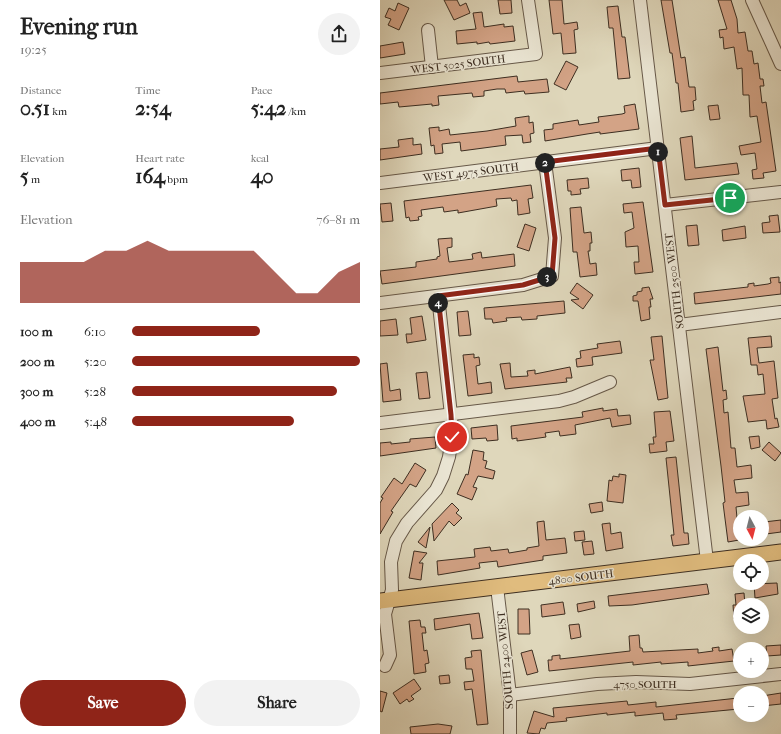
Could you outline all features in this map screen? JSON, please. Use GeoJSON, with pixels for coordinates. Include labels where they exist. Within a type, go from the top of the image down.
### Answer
{"type":"FeatureCollection","features":[{"type":"Feature","properties":{"kind":"main road","name":"4800 SOUTH"},"geometry":{"type":"LineString","coordinates":[[384,601],[781,552]]}},
{"type":"Feature","properties":{"kind":"street","name":"WEST 5025 SOUTH"},"geometry":{"type":"LineString","coordinates":[[380,73],[536,54],[528,0]]}},
{"type":"Feature","properties":{"kind":"street","name":"SOUTH 2500 WEST"},"geometry":{"type":"LineString","coordinates":[[640,0],[707,561]]}},
{"type":"Feature","properties":{"kind":"street"},"geometry":{"type":"LineString","coordinates":[[752,0],[781,64]]}},
{"type":"Feature","properties":{"kind":"street"},"geometry":{"type":"LineString","coordinates":[[428,30],[432,67]]}},
{"type":"Feature","properties":{"kind":"street","name":"WEST 4975 SOUTH"},"geometry":{"type":"LineString","coordinates":[[380,183],[658,148]]}},
{"type":"Feature","properties":{"kind":"street"},"geometry":{"type":"LineString","coordinates":[[380,303],[523,285],[552,276],[555,238],[545,162]]}},
{"type":"Feature","properties":{"kind":"street"},"geometry":{"type":"LineString","coordinates":[[665,205],[781,192]]}},
{"type":"Feature","properties":{"kind":"street"},"geometry":{"type":"LineString","coordinates":[[385,666],[390,655],[384,601],[392,590],[391,562],[396,541],[407,523],[436,490],[444,476],[452,437],[438,296]]}},
{"type":"Feature","properties":{"kind":"street"},"geometry":{"type":"LineString","coordinates":[[679,325],[781,312]]}},
{"type":"Feature","properties":{"kind":"street"},"geometry":{"type":"LineString","coordinates":[[380,423],[559,401],[574,397],[610,382]]}},
{"type":"Feature","properties":{"kind":"street","name":"SOUTH 2400 WEST"},"geometry":{"type":"LineString","coordinates":[[497,587],[510,695],[510,734]]}},
{"type":"Feature","properties":{"kind":"street","name":"4750 SOUTH"},"geometry":{"type":"LineString","coordinates":[[510,695],[597,684],[636,682],[690,684],[781,674]]}},
{"type":"Feature","properties":{"kind":"building"},"geometry":{"type":"Polygon","coordinates":[[[444,0],[457,0],[460,6],[466,3],[470,13],[454,20],[444,0]]]}},
{"type":"Feature","properties":{"kind":"building"},"geometry":{"type":"Polygon","coordinates":[[[498,0],[511,0],[512,13],[500,14],[498,0]]]}},
{"type":"Feature","properties":{"kind":"building"},"geometry":{"type":"Polygon","coordinates":[[[549,0],[562,0],[564,24],[577,22],[578,29],[574,30],[576,53],[563,54],[561,33],[553,34],[549,0]]]}},
{"type":"Feature","properties":{"kind":"building"},"geometry":{"type":"Polygon","coordinates":[[[661,0],[672,0],[681,58],[685,57],[689,87],[695,87],[696,100],[693,101],[694,110],[681,112],[678,83],[676,83],[672,53],[670,53],[661,0]]]}},
{"type":"Feature","properties":{"kind":"building"},"geometry":{"type":"Polygon","coordinates":[[[718,0],[731,0],[737,19],[738,33],[745,32],[748,51],[752,51],[754,64],[758,63],[760,79],[763,79],[764,86],[760,86],[762,103],[766,102],[776,171],[763,173],[764,178],[753,179],[752,170],[757,169],[755,153],[741,155],[739,146],[761,142],[757,116],[750,117],[749,95],[743,95],[742,68],[737,69],[734,47],[724,49],[723,37],[720,38],[719,30],[727,29],[718,0]]]}},
{"type":"Feature","properties":{"kind":"building"},"geometry":{"type":"Polygon","coordinates":[[[398,3],[409,8],[399,30],[388,25],[391,19],[385,17],[389,8],[395,11],[398,3]]]}},
{"type":"Feature","properties":{"kind":"building"},"geometry":{"type":"Polygon","coordinates":[[[618,6],[622,37],[625,37],[630,78],[618,79],[613,28],[609,28],[607,7],[618,6]]]}},
{"type":"Feature","properties":{"kind":"building"},"geometry":{"type":"Polygon","coordinates":[[[482,12],[484,27],[504,24],[504,27],[513,26],[515,41],[490,44],[489,42],[477,44],[477,42],[457,44],[456,31],[476,29],[473,13],[482,12]]]}},
{"type":"Feature","properties":{"kind":"building"},"geometry":{"type":"Polygon","coordinates":[[[403,42],[405,54],[380,58],[380,46],[403,42]]]}},
{"type":"Feature","properties":{"kind":"building"},"geometry":{"type":"Polygon","coordinates":[[[566,61],[578,67],[566,90],[554,84],[566,61]]]}},
{"type":"Feature","properties":{"kind":"building"},"geometry":{"type":"Polygon","coordinates":[[[517,76],[518,82],[547,79],[549,92],[525,94],[524,91],[506,93],[505,89],[497,89],[484,91],[484,96],[473,97],[472,93],[438,96],[439,105],[432,106],[432,104],[399,107],[398,102],[380,104],[380,93],[517,76]]]}},
{"type":"Feature","properties":{"kind":"building"},"geometry":{"type":"Polygon","coordinates":[[[635,104],[639,129],[600,134],[600,132],[545,141],[544,130],[553,129],[553,124],[578,120],[579,125],[599,122],[598,117],[625,113],[624,106],[635,104]]]}},
{"type":"Feature","properties":{"kind":"building"},"geometry":{"type":"Polygon","coordinates":[[[718,105],[720,119],[710,120],[708,106],[718,105]]]}},
{"type":"Feature","properties":{"kind":"building"},"geometry":{"type":"Polygon","coordinates":[[[529,116],[529,123],[533,122],[534,133],[530,134],[531,142],[523,143],[522,135],[505,136],[506,145],[461,151],[460,142],[442,144],[443,153],[435,154],[434,145],[431,146],[429,128],[439,127],[439,131],[449,129],[450,135],[487,131],[516,126],[515,118],[529,116]]]}},
{"type":"Feature","properties":{"kind":"building"},"geometry":{"type":"Polygon","coordinates":[[[692,136],[695,168],[737,163],[739,174],[685,180],[680,138],[692,136]]]}},
{"type":"Feature","properties":{"kind":"building"},"geometry":{"type":"Polygon","coordinates":[[[413,138],[413,145],[421,144],[422,154],[380,160],[380,149],[399,147],[398,140],[413,138]]]}},
{"type":"Feature","properties":{"kind":"building"},"geometry":{"type":"Polygon","coordinates":[[[639,168],[641,187],[632,188],[631,180],[622,181],[621,170],[639,168]]]}},
{"type":"Feature","properties":{"kind":"building"},"geometry":{"type":"Polygon","coordinates":[[[588,178],[589,188],[580,189],[581,194],[571,195],[571,191],[568,191],[567,180],[588,178]]]}},
{"type":"Feature","properties":{"kind":"building"},"geometry":{"type":"Polygon","coordinates":[[[531,185],[533,198],[528,199],[530,213],[518,215],[517,200],[512,201],[511,198],[496,199],[497,206],[458,213],[458,210],[444,212],[443,207],[421,210],[422,216],[418,217],[419,220],[410,221],[409,217],[406,218],[404,201],[531,185]]]}},
{"type":"Feature","properties":{"kind":"building"},"geometry":{"type":"Polygon","coordinates":[[[643,202],[653,272],[635,274],[634,262],[639,262],[638,246],[626,247],[625,232],[634,228],[632,212],[624,213],[623,204],[643,202]]]}},
{"type":"Feature","properties":{"kind":"building"},"geometry":{"type":"Polygon","coordinates":[[[391,203],[393,221],[382,222],[380,204],[391,203]]]}},
{"type":"Feature","properties":{"kind":"building"},"geometry":{"type":"Polygon","coordinates":[[[581,207],[584,233],[591,232],[592,243],[590,243],[590,251],[588,251],[590,264],[596,263],[597,275],[580,277],[577,252],[573,252],[570,208],[581,207]]]}},
{"type":"Feature","properties":{"kind":"building"},"geometry":{"type":"Polygon","coordinates":[[[778,215],[780,232],[763,233],[762,223],[770,222],[769,216],[778,215]]]}},
{"type":"Feature","properties":{"kind":"building"},"geometry":{"type":"Polygon","coordinates":[[[525,224],[536,228],[529,251],[517,247],[525,224]]]}},
{"type":"Feature","properties":{"kind":"building"},"geometry":{"type":"Polygon","coordinates":[[[697,225],[699,245],[688,246],[686,226],[697,225]]]}},
{"type":"Feature","properties":{"kind":"building"},"geometry":{"type":"Polygon","coordinates":[[[745,226],[746,238],[723,241],[722,230],[745,226]]]}},
{"type":"Feature","properties":{"kind":"building"},"geometry":{"type":"Polygon","coordinates":[[[452,238],[452,247],[447,248],[449,262],[473,259],[472,254],[481,252],[482,258],[514,254],[515,266],[382,284],[380,271],[416,267],[416,262],[437,259],[437,257],[440,256],[438,239],[452,238]]]}},
{"type":"Feature","properties":{"kind":"building"},"geometry":{"type":"Polygon","coordinates":[[[779,277],[779,283],[781,282],[781,294],[695,304],[694,293],[748,287],[748,284],[754,283],[754,286],[768,284],[771,283],[770,278],[779,277]]]}},
{"type":"Feature","properties":{"kind":"building"},"geometry":{"type":"Polygon","coordinates":[[[577,283],[593,295],[583,309],[571,300],[579,299],[570,293],[577,283]]]}},
{"type":"Feature","properties":{"kind":"building"},"geometry":{"type":"Polygon","coordinates":[[[649,287],[653,299],[650,299],[650,319],[641,321],[638,301],[633,301],[633,296],[637,295],[637,292],[642,291],[642,288],[649,287]]]}},
{"type":"Feature","properties":{"kind":"building"},"geometry":{"type":"Polygon","coordinates":[[[564,301],[565,313],[537,316],[537,319],[522,320],[521,317],[506,318],[507,321],[493,323],[492,319],[485,319],[484,308],[564,301]]]}},
{"type":"Feature","properties":{"kind":"building"},"geometry":{"type":"Polygon","coordinates":[[[468,311],[471,335],[459,336],[457,312],[468,311]]]}},
{"type":"Feature","properties":{"kind":"building"},"geometry":{"type":"Polygon","coordinates":[[[422,316],[426,340],[407,343],[406,334],[412,334],[410,318],[422,316]]]}},
{"type":"Feature","properties":{"kind":"building"},"geometry":{"type":"Polygon","coordinates":[[[396,319],[398,335],[380,336],[380,321],[396,319]]]}},
{"type":"Feature","properties":{"kind":"building"},"geometry":{"type":"Polygon","coordinates":[[[662,336],[668,398],[658,400],[650,360],[654,360],[651,337],[662,336]]]}},
{"type":"Feature","properties":{"kind":"building"},"geometry":{"type":"Polygon","coordinates":[[[771,336],[772,347],[757,348],[759,363],[774,361],[778,398],[772,399],[775,419],[777,418],[779,427],[767,429],[766,420],[748,422],[743,396],[765,394],[763,374],[758,375],[757,365],[751,365],[748,338],[771,336]]]}},
{"type":"Feature","properties":{"kind":"building"},"geometry":{"type":"Polygon","coordinates":[[[620,341],[622,353],[592,357],[593,365],[577,367],[576,359],[581,358],[580,351],[598,348],[597,344],[620,341]]]}},
{"type":"Feature","properties":{"kind":"building"},"geometry":{"type":"Polygon","coordinates":[[[718,347],[723,391],[726,390],[727,399],[723,400],[724,413],[728,412],[731,448],[735,448],[737,467],[751,465],[752,478],[734,480],[736,493],[748,492],[749,505],[736,507],[736,510],[733,510],[733,541],[728,542],[723,503],[725,502],[721,466],[706,349],[718,347]]]}},
{"type":"Feature","properties":{"kind":"building"},"geometry":{"type":"Polygon","coordinates":[[[474,354],[474,358],[479,357],[480,365],[476,366],[478,384],[491,382],[492,393],[468,396],[463,355],[474,354]]]}},
{"type":"Feature","properties":{"kind":"building"},"geometry":{"type":"Polygon","coordinates":[[[387,363],[390,391],[400,389],[401,400],[383,402],[380,364],[387,363]]]}},
{"type":"Feature","properties":{"kind":"building"},"geometry":{"type":"Polygon","coordinates":[[[510,363],[511,377],[528,376],[527,371],[535,370],[535,374],[570,367],[572,378],[566,378],[567,382],[505,389],[500,364],[510,363]]]}},
{"type":"Feature","properties":{"kind":"building"},"geometry":{"type":"Polygon","coordinates":[[[427,372],[430,398],[419,399],[416,373],[427,372]]]}},
{"type":"Feature","properties":{"kind":"building"},"geometry":{"type":"Polygon","coordinates":[[[603,408],[603,411],[617,409],[618,416],[630,415],[631,424],[612,427],[610,418],[575,425],[576,434],[560,436],[559,431],[545,433],[546,437],[517,441],[517,438],[512,439],[511,426],[583,417],[582,412],[603,408]]]}},
{"type":"Feature","properties":{"kind":"building"},"geometry":{"type":"Polygon","coordinates":[[[670,411],[674,441],[666,442],[667,451],[650,453],[649,444],[654,444],[653,437],[656,437],[654,412],[670,411]]]}},
{"type":"Feature","properties":{"kind":"building"},"geometry":{"type":"Polygon","coordinates":[[[497,425],[498,440],[487,441],[486,438],[472,439],[471,428],[497,425]]]}},
{"type":"Feature","properties":{"kind":"building"},"geometry":{"type":"Polygon","coordinates":[[[759,436],[760,447],[751,449],[749,437],[759,436]]]}},
{"type":"Feature","properties":{"kind":"building"},"geometry":{"type":"Polygon","coordinates":[[[435,437],[436,448],[380,456],[380,443],[391,442],[391,444],[410,442],[410,439],[435,437]]]}},
{"type":"Feature","properties":{"kind":"building"},"geometry":{"type":"Polygon","coordinates":[[[769,442],[781,453],[775,461],[762,450],[769,442]]]}},
{"type":"Feature","properties":{"kind":"building"},"geometry":{"type":"Polygon","coordinates":[[[473,450],[484,452],[483,460],[487,461],[485,468],[495,471],[493,479],[478,476],[473,487],[477,488],[472,500],[457,494],[466,474],[468,475],[473,450]]]}},
{"type":"Feature","properties":{"kind":"building"},"geometry":{"type":"Polygon","coordinates":[[[676,457],[684,533],[688,533],[689,544],[673,546],[671,535],[674,535],[666,458],[676,457]]]}},
{"type":"Feature","properties":{"kind":"building"},"geometry":{"type":"Polygon","coordinates":[[[415,463],[426,470],[416,487],[410,484],[391,511],[393,512],[380,534],[380,503],[383,498],[381,497],[394,478],[402,484],[415,463]]]}},
{"type":"Feature","properties":{"kind":"building"},"geometry":{"type":"Polygon","coordinates":[[[619,474],[626,475],[623,503],[607,501],[609,480],[612,481],[613,476],[619,477],[619,474]]]}},
{"type":"Feature","properties":{"kind":"building"},"geometry":{"type":"Polygon","coordinates":[[[602,502],[603,511],[591,513],[589,504],[602,502]]]}},
{"type":"Feature","properties":{"kind":"building"},"geometry":{"type":"Polygon","coordinates":[[[452,503],[459,510],[456,513],[462,518],[454,526],[449,521],[434,541],[432,524],[452,503]]]}},
{"type":"Feature","properties":{"kind":"building"},"geometry":{"type":"Polygon","coordinates":[[[781,520],[781,532],[769,534],[769,521],[781,520]]]}},
{"type":"Feature","properties":{"kind":"building"},"geometry":{"type":"Polygon","coordinates":[[[544,521],[546,540],[565,538],[567,553],[543,556],[543,560],[498,567],[497,561],[479,563],[480,568],[438,575],[437,561],[475,557],[474,549],[490,547],[491,551],[508,549],[509,553],[539,546],[537,522],[544,521]]]}},
{"type":"Feature","properties":{"kind":"building"},"geometry":{"type":"Polygon","coordinates":[[[610,523],[611,534],[621,532],[623,548],[606,551],[602,524],[610,523]]]}},
{"type":"Feature","properties":{"kind":"building"},"geometry":{"type":"Polygon","coordinates":[[[430,527],[426,548],[418,542],[430,527]]]}},
{"type":"Feature","properties":{"kind":"building"},"geometry":{"type":"Polygon","coordinates":[[[584,531],[585,540],[575,541],[574,532],[584,531]]]}},
{"type":"Feature","properties":{"kind":"building"},"geometry":{"type":"Polygon","coordinates":[[[592,541],[594,554],[584,555],[582,542],[592,541]]]}},
{"type":"Feature","properties":{"kind":"building"},"geometry":{"type":"Polygon","coordinates":[[[414,551],[427,553],[419,563],[423,563],[421,580],[409,578],[414,551]]]}},
{"type":"Feature","properties":{"kind":"building"},"geometry":{"type":"Polygon","coordinates":[[[769,583],[777,583],[778,594],[755,598],[754,590],[769,590],[769,583]]]}},
{"type":"Feature","properties":{"kind":"building"},"geometry":{"type":"Polygon","coordinates":[[[707,584],[709,594],[632,605],[609,606],[608,596],[707,584]]]}},
{"type":"Feature","properties":{"kind":"building"},"geometry":{"type":"Polygon","coordinates":[[[744,593],[744,598],[735,598],[735,594],[744,593]]]}},
{"type":"Feature","properties":{"kind":"building"},"geometry":{"type":"Polygon","coordinates":[[[594,601],[595,608],[578,612],[577,604],[594,601]]]}},
{"type":"Feature","properties":{"kind":"building"},"geometry":{"type":"Polygon","coordinates":[[[563,602],[565,614],[542,617],[541,605],[563,602]]]}},
{"type":"Feature","properties":{"kind":"building"},"geometry":{"type":"Polygon","coordinates":[[[518,609],[529,609],[530,634],[518,634],[518,609]]]}},
{"type":"Feature","properties":{"kind":"building"},"geometry":{"type":"Polygon","coordinates":[[[479,613],[483,638],[472,639],[470,624],[435,630],[434,619],[479,613]]]}},
{"type":"Feature","properties":{"kind":"building"},"geometry":{"type":"Polygon","coordinates":[[[420,620],[421,627],[425,627],[426,633],[422,633],[424,651],[427,650],[429,663],[425,664],[426,672],[414,674],[409,621],[420,620]]]}},
{"type":"Feature","properties":{"kind":"building"},"geometry":{"type":"Polygon","coordinates":[[[579,624],[581,637],[571,639],[569,625],[579,624]]]}},
{"type":"Feature","properties":{"kind":"building"},"geometry":{"type":"Polygon","coordinates":[[[639,635],[640,648],[642,648],[643,652],[698,649],[698,653],[713,651],[712,648],[719,647],[719,651],[732,649],[733,661],[688,666],[688,662],[661,664],[661,662],[633,665],[633,662],[549,671],[548,660],[552,660],[552,656],[560,655],[560,659],[630,651],[629,636],[639,635]]]}},
{"type":"Feature","properties":{"kind":"building"},"geometry":{"type":"Polygon","coordinates":[[[781,645],[781,655],[769,656],[769,646],[781,645]]]}},
{"type":"Feature","properties":{"kind":"building"},"geometry":{"type":"Polygon","coordinates":[[[481,650],[488,724],[477,725],[472,689],[465,690],[464,682],[474,681],[472,669],[466,669],[465,658],[472,657],[471,651],[481,650]]]}},
{"type":"Feature","properties":{"kind":"building"},"geometry":{"type":"Polygon","coordinates":[[[532,650],[538,672],[527,675],[521,653],[532,650]]]}},
{"type":"Feature","properties":{"kind":"building"},"geometry":{"type":"Polygon","coordinates":[[[449,675],[450,683],[440,684],[439,676],[449,675]]]}},
{"type":"Feature","properties":{"kind":"building"},"geometry":{"type":"Polygon","coordinates":[[[414,679],[421,689],[411,696],[414,699],[409,702],[407,699],[400,704],[393,693],[414,679]]]}},
{"type":"Feature","properties":{"kind":"building"},"geometry":{"type":"Polygon","coordinates":[[[380,691],[387,693],[382,712],[380,711],[380,691]]]}},
{"type":"Feature","properties":{"kind":"building"},"geometry":{"type":"Polygon","coordinates":[[[781,693],[781,704],[769,705],[769,695],[781,693]]]}},
{"type":"Feature","properties":{"kind":"building"},"geometry":{"type":"Polygon","coordinates":[[[733,699],[733,710],[676,715],[677,719],[664,720],[663,713],[635,716],[635,712],[607,715],[607,713],[566,718],[567,721],[547,723],[545,729],[541,728],[539,734],[527,733],[534,711],[554,717],[553,708],[627,701],[628,705],[656,702],[656,707],[733,699]]]}},
{"type":"Feature","properties":{"kind":"building"},"geometry":{"type":"Polygon","coordinates":[[[438,724],[452,726],[450,734],[411,734],[410,727],[438,724]]]}},
{"type":"Feature","properties":{"kind":"route"},"geometry":{"type":"LineString","coordinates":[[452,437],[438,296],[523,285],[552,276],[555,238],[545,162],[658,148],[665,205],[730,198]]}}]}
